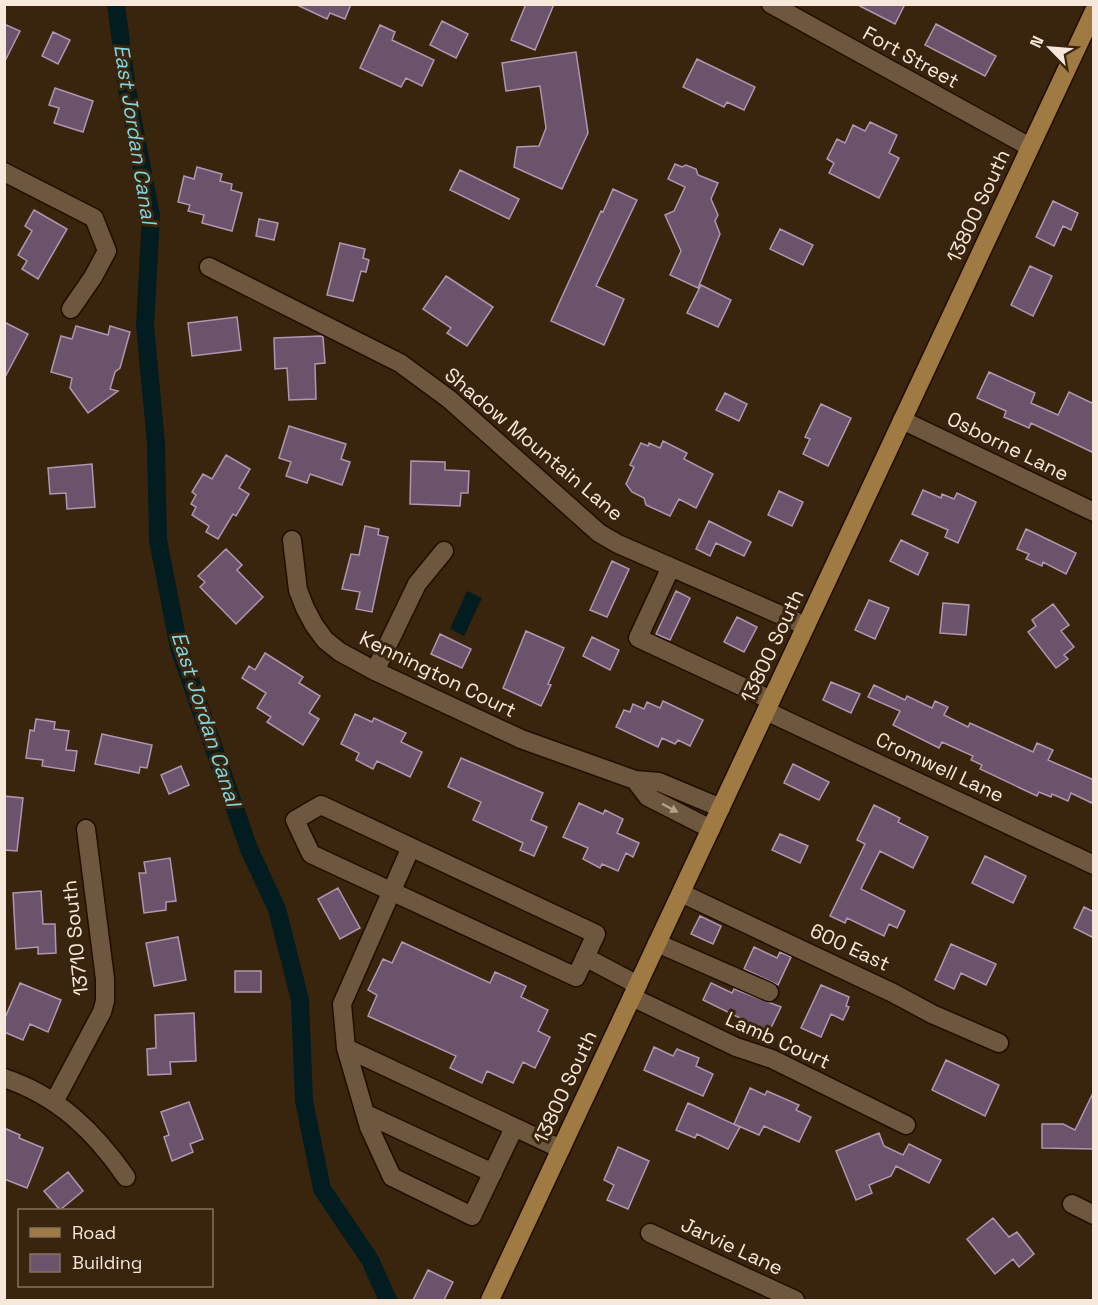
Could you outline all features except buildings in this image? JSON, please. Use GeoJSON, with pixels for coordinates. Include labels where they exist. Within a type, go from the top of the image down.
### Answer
{"type":"FeatureCollection","features":[{"type":"Feature","properties":{"kind":"main road","name":"13800 South"},"geometry":{"type":"LineString","coordinates":[[490,1300],[1094,11]]}},
{"type":"Feature","properties":{"kind":"street","name":"Fort Street"},"geometry":{"type":"LineString","coordinates":[[771,4],[1030,147]]}},
{"type":"Feature","properties":{"kind":"street"},"geometry":{"type":"LineString","coordinates":[[4,172],[94,218],[107,251],[93,278],[71,309]]}},
{"type":"Feature","properties":{"kind":"street","name":"Shadow Mountain Lane"},"geometry":{"type":"LineString","coordinates":[[210,267],[400,363],[449,399],[599,533],[806,626]]}},
{"type":"Feature","properties":{"kind":"street","name":"Osborne Lane"},"geometry":{"type":"LineString","coordinates":[[902,420],[1094,512]]}},
{"type":"Feature","properties":{"kind":"street","name":"Kennington Court"},"geometry":{"type":"LineString","coordinates":[[292,540],[298,590],[314,625],[325,640],[339,652],[521,739],[635,780],[659,782],[721,808]]}},
{"type":"Feature","properties":{"kind":"street"},"geometry":{"type":"LineString","coordinates":[[375,671],[417,584],[444,551]]}},
{"type":"Feature","properties":{"kind":"street","name":"Cromwell Lane"},"geometry":{"type":"LineString","coordinates":[[671,567],[638,638],[1094,865]]}},
{"type":"Feature","properties":{"kind":"street","name":"Kennington Court"},"geometry":{"type":"LineString","coordinates":[[635,780],[648,797],[711,829]]}},
{"type":"Feature","properties":{"kind":"street"},"geometry":{"type":"LineString","coordinates":[[321,805],[596,934],[576,977],[391,891],[311,854],[295,820],[321,805]]}},
{"type":"Feature","properties":{"kind":"street","name":"13710 South"},"geometry":{"type":"LineString","coordinates":[[54,1102],[97,1022],[105,1001],[105,979],[86,829]]}},
{"type":"Feature","properties":{"kind":"street"},"geometry":{"type":"LineString","coordinates":[[411,847],[342,1004],[346,1048],[366,1114],[392,1177],[472,1216],[514,1128]]}},
{"type":"Feature","properties":{"kind":"street","name":"600 East"},"geometry":{"type":"LineString","coordinates":[[681,893],[893,993],[932,1014],[999,1043]]}},
{"type":"Feature","properties":{"kind":"street"},"geometry":{"type":"LineString","coordinates":[[657,943],[769,992]]}},
{"type":"Feature","properties":{"kind":"street","name":"Lamb Court"},"geometry":{"type":"LineString","coordinates":[[585,957],[635,991],[736,1047],[772,1059],[906,1125]]}},
{"type":"Feature","properties":{"kind":"street"},"geometry":{"type":"LineString","coordinates":[[346,1048],[561,1149]]}},
{"type":"Feature","properties":{"kind":"street"},"geometry":{"type":"LineString","coordinates":[[4,1078],[30,1088],[80,1120],[92,1132],[126,1177]]}},
{"type":"Feature","properties":{"kind":"street"},"geometry":{"type":"LineString","coordinates":[[366,1114],[493,1173]]}},
{"type":"Feature","properties":{"kind":"street"},"geometry":{"type":"LineString","coordinates":[[1072,1204],[1094,1215]]}},
{"type":"Feature","properties":{"kind":"street","name":"Jarvie Lane"},"geometry":{"type":"LineString","coordinates":[[650,1233],[795,1300]]}},
{"type":"Feature","properties":{"kind":"water"},"geometry":{"type":"Polygon","coordinates":[[[467,591],[482,598],[464,636],[450,629],[467,591]]]}},
{"type":"Feature","properties":{"kind":"waterway","name":"East Jordan Canal"},"geometry":{"type":"LineString","coordinates":[[116,4],[127,89],[151,216],[145,326],[156,443],[158,540],[179,648],[249,849],[277,909],[300,1000],[304,1101],[322,1189],[370,1260],[388,1300]]}}]}
